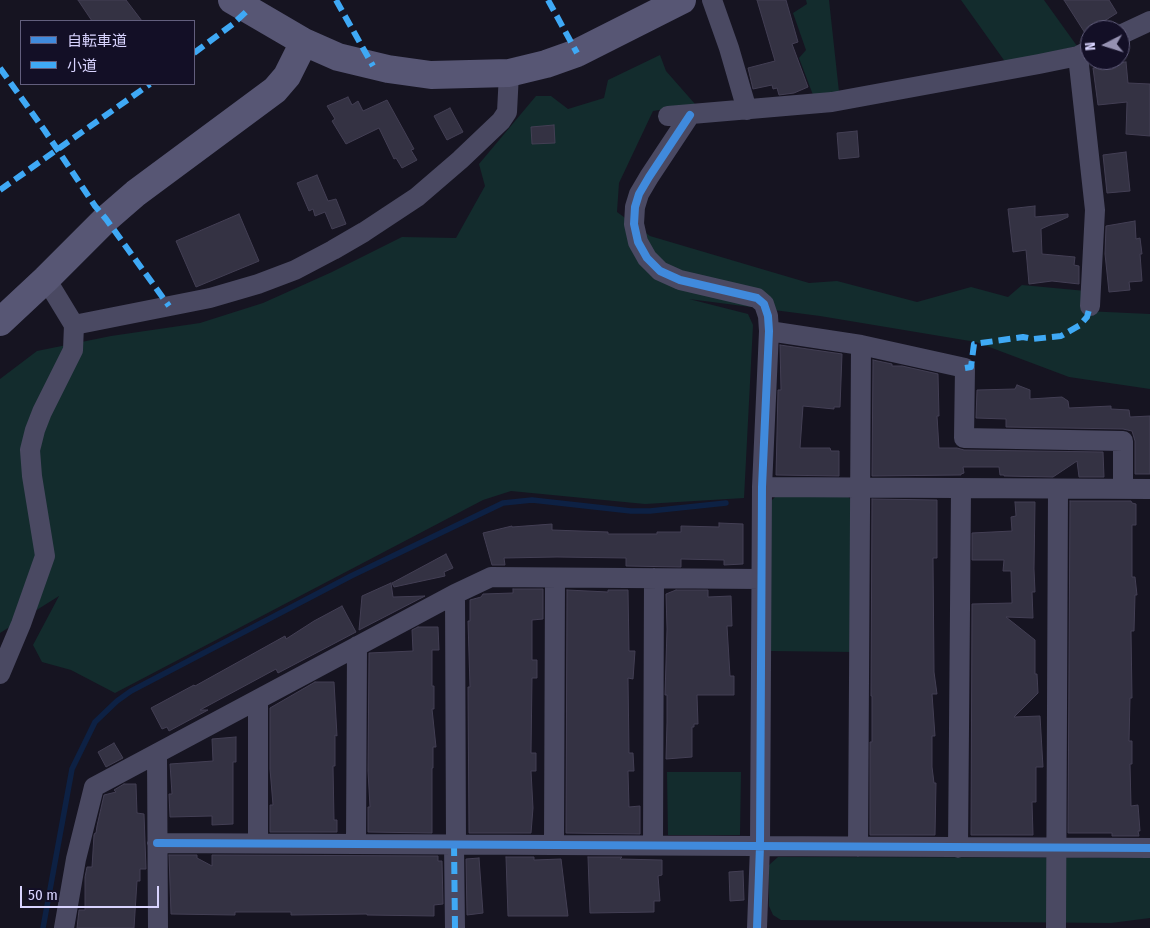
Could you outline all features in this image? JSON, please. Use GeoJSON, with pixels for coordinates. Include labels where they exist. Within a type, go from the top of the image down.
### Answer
{"type":"FeatureCollection","features":[{"type":"Feature","properties":{"kind":"street"},"geometry":{"type":"LineString","coordinates":[[232,0],[304,42],[338,57],[431,76],[509,73],[546,64],[577,53],[682,0]]}},
{"type":"Feature","properties":{"kind":"street"},"geometry":{"type":"LineString","coordinates":[[712,0],[748,110]]}},
{"type":"Feature","properties":{"kind":"street"},"geometry":{"type":"LineString","coordinates":[[1130,30],[1150,20]]}},
{"type":"Feature","properties":{"kind":"street"},"geometry":{"type":"LineString","coordinates":[[0,322],[46,279],[103,221],[136,193],[275,90],[287,76],[304,42]]}},
{"type":"Feature","properties":{"kind":"street"},"geometry":{"type":"LineString","coordinates":[[668,116],[832,102],[1080,54]]}},
{"type":"Feature","properties":{"kind":"street"},"geometry":{"type":"LineString","coordinates":[[1085,70],[1095,210],[1090,306]]}},
{"type":"Feature","properties":{"kind":"street"},"geometry":{"type":"LineString","coordinates":[[74,324],[210,298],[258,284],[295,270],[356,236],[417,197],[510,120],[507,112],[509,73]]}},
{"type":"Feature","properties":{"kind":"street"},"geometry":{"type":"LineString","coordinates":[[690,115],[640,194],[635,207],[634,224],[638,242],[647,258],[660,271],[680,280],[757,298],[764,304],[768,316],[769,331],[762,487],[760,846],[757,928]]}},
{"type":"Feature","properties":{"kind":"street"},"geometry":{"type":"LineString","coordinates":[[0,674],[21,624],[45,556],[32,476],[30,450],[42,412],[74,350],[74,324],[46,279]]}},
{"type":"Feature","properties":{"kind":"street"},"geometry":{"type":"LineString","coordinates":[[769,331],[861,345],[966,368],[964,438],[1123,441],[1123,488]]}},
{"type":"Feature","properties":{"kind":"street"},"geometry":{"type":"LineString","coordinates":[[858,847],[861,345]]}},
{"type":"Feature","properties":{"kind":"street"},"geometry":{"type":"LineString","coordinates":[[762,487],[1150,489]]}},
{"type":"Feature","properties":{"kind":"street"},"geometry":{"type":"LineString","coordinates":[[958,848],[960,489]]}},
{"type":"Feature","properties":{"kind":"street"},"geometry":{"type":"LineString","coordinates":[[1056,928],[1058,489]]}},
{"type":"Feature","properties":{"kind":"street"},"geometry":{"type":"LineString","coordinates":[[64,928],[76,859],[94,787],[455,594],[491,577],[761,579]]}},
{"type":"Feature","properties":{"kind":"street"},"geometry":{"type":"LineString","coordinates":[[554,845],[556,578]]}},
{"type":"Feature","properties":{"kind":"street"},"geometry":{"type":"LineString","coordinates":[[653,845],[654,578]]}},
{"type":"Feature","properties":{"kind":"street"},"geometry":{"type":"LineString","coordinates":[[455,594],[455,928]]}},
{"type":"Feature","properties":{"kind":"street"},"geometry":{"type":"LineString","coordinates":[[356,843],[357,646]]}},
{"type":"Feature","properties":{"kind":"street"},"geometry":{"type":"LineString","coordinates":[[258,700],[258,843]]}},
{"type":"Feature","properties":{"kind":"street"},"geometry":{"type":"LineString","coordinates":[[157,754],[156,842],[158,928]]}},
{"type":"Feature","properties":{"kind":"street"},"geometry":{"type":"LineString","coordinates":[[156,842],[1057,849],[1150,848]]}},
{"type":"Feature","properties":{"kind":"green space"},"geometry":{"type":"Polygon","coordinates":[[[806,0],[829,0],[839,92],[813,95],[799,58],[806,50],[793,13],[807,4],[806,0]]]}},
{"type":"Feature","properties":{"kind":"green space"},"geometry":{"type":"Polygon","coordinates":[[[961,0],[1044,0],[1077,46],[1006,63],[961,0]]]}},
{"type":"Feature","properties":{"kind":"green space"},"geometry":{"type":"Polygon","coordinates":[[[660,55],[666,71],[695,104],[653,111],[619,183],[617,212],[650,236],[809,283],[837,281],[917,302],[971,287],[1008,297],[1022,285],[1086,291],[1085,311],[1150,314],[1150,389],[1069,377],[976,342],[820,316],[689,299],[748,314],[753,325],[744,498],[645,504],[511,491],[483,500],[115,693],[71,670],[42,662],[33,645],[59,596],[0,633],[0,379],[37,351],[111,336],[200,323],[263,303],[332,272],[402,237],[456,238],[485,186],[479,164],[536,96],[551,96],[568,109],[604,98],[608,80],[660,55]]]}},
{"type":"Feature","properties":{"kind":"green space"},"geometry":{"type":"Polygon","coordinates":[[[777,495],[847,496],[853,501],[853,652],[769,651],[771,501],[777,495]]]}},
{"type":"Feature","properties":{"kind":"green space"},"geometry":{"type":"Polygon","coordinates":[[[667,772],[741,772],[740,835],[668,835],[667,772]]]}},
{"type":"Feature","properties":{"kind":"green space"},"geometry":{"type":"Polygon","coordinates":[[[778,857],[1150,858],[1150,918],[1111,923],[781,920],[773,915],[769,906],[769,865],[778,857]]]}},
{"type":"Feature","properties":{"kind":"building"},"geometry":{"type":"Polygon","coordinates":[[[78,0],[126,0],[141,20],[91,20],[78,0]]]}},
{"type":"Feature","properties":{"kind":"building"},"geometry":{"type":"Polygon","coordinates":[[[757,0],[786,0],[798,42],[792,44],[808,87],[794,93],[779,95],[777,88],[773,89],[772,85],[753,89],[748,68],[775,61],[757,0]]]}},
{"type":"Feature","properties":{"kind":"building"},"geometry":{"type":"Polygon","coordinates":[[[1064,0],[1109,0],[1117,13],[1106,20],[1080,20],[1080,25],[1064,0]]]}},
{"type":"Feature","properties":{"kind":"building"},"geometry":{"type":"Polygon","coordinates":[[[1093,70],[1127,70],[1128,83],[1150,84],[1150,136],[1126,134],[1127,102],[1098,105],[1093,70]]]}},
{"type":"Feature","properties":{"kind":"building"},"geometry":{"type":"Polygon","coordinates":[[[348,97],[352,105],[358,101],[363,111],[387,100],[414,149],[411,150],[417,160],[402,168],[396,158],[394,159],[379,128],[346,144],[332,121],[335,119],[327,106],[348,97]]]}},
{"type":"Feature","properties":{"kind":"building"},"geometry":{"type":"Polygon","coordinates":[[[450,108],[463,132],[447,140],[434,116],[450,108]]]}},
{"type":"Feature","properties":{"kind":"building"},"geometry":{"type":"Polygon","coordinates":[[[554,125],[555,143],[532,144],[531,127],[554,125]]]}},
{"type":"Feature","properties":{"kind":"building"},"geometry":{"type":"Polygon","coordinates":[[[857,131],[859,157],[839,159],[837,133],[857,131]]]}},
{"type":"Feature","properties":{"kind":"building"},"geometry":{"type":"Polygon","coordinates":[[[1126,152],[1130,191],[1107,193],[1103,155],[1126,152]]]}},
{"type":"Feature","properties":{"kind":"building"},"geometry":{"type":"Polygon","coordinates":[[[317,175],[328,201],[336,199],[346,224],[332,229],[325,212],[315,216],[313,209],[309,211],[297,183],[317,175]]]}},
{"type":"Feature","properties":{"kind":"building"},"geometry":{"type":"Polygon","coordinates":[[[1035,206],[1035,217],[1068,214],[1068,217],[1041,229],[1042,254],[1075,257],[1074,265],[1079,266],[1079,284],[1052,281],[1029,284],[1026,250],[1013,252],[1008,209],[1035,206]]]}},
{"type":"Feature","properties":{"kind":"building"},"geometry":{"type":"Polygon","coordinates":[[[239,214],[259,261],[196,287],[176,241],[239,214]]]}},
{"type":"Feature","properties":{"kind":"building"},"geometry":{"type":"Polygon","coordinates":[[[1135,221],[1136,239],[1140,238],[1142,254],[1140,254],[1142,281],[1129,282],[1130,290],[1109,292],[1105,254],[1106,226],[1135,221]]]}},
{"type":"Feature","properties":{"kind":"building"},"geometry":{"type":"Polygon","coordinates":[[[780,345],[842,354],[840,407],[834,407],[834,409],[803,406],[800,448],[830,448],[831,451],[839,451],[839,476],[776,475],[778,390],[781,390],[780,345]]]}},
{"type":"Feature","properties":{"kind":"building"},"geometry":{"type":"Polygon","coordinates":[[[873,360],[892,364],[892,366],[902,366],[938,374],[939,416],[937,416],[939,448],[1103,452],[1104,477],[1079,477],[1077,461],[1053,477],[1004,476],[1000,475],[999,467],[963,467],[964,473],[961,475],[872,476],[873,360]]]}},
{"type":"Feature","properties":{"kind":"building"},"geometry":{"type":"Polygon","coordinates":[[[1017,385],[1030,390],[1030,399],[1062,397],[1068,401],[1069,408],[1111,406],[1111,409],[1129,410],[1130,417],[1150,416],[1150,474],[1135,474],[1135,441],[1132,431],[1123,429],[1006,427],[1006,419],[976,418],[977,390],[1015,389],[1017,385]]]}},
{"type":"Feature","properties":{"kind":"building"},"geometry":{"type":"Polygon","coordinates":[[[872,499],[937,500],[937,558],[933,558],[934,672],[937,694],[932,694],[935,736],[932,736],[932,767],[934,783],[936,783],[935,835],[870,835],[872,499]]]}},
{"type":"Feature","properties":{"kind":"building"},"geometry":{"type":"Polygon","coordinates":[[[1070,501],[1131,501],[1136,504],[1136,525],[1132,525],[1132,577],[1135,577],[1137,595],[1135,595],[1134,631],[1131,631],[1132,698],[1130,698],[1129,741],[1132,741],[1132,764],[1130,764],[1131,806],[1138,805],[1139,836],[1112,836],[1112,833],[1068,833],[1070,501]]]}},
{"type":"Feature","properties":{"kind":"building"},"geometry":{"type":"Polygon","coordinates":[[[1015,502],[1035,502],[1035,592],[1032,592],[1033,618],[1006,617],[1035,640],[1035,674],[1037,674],[1038,693],[1014,717],[1040,716],[1043,767],[1036,767],[1036,802],[1032,802],[1033,835],[971,835],[972,604],[1012,603],[1011,571],[1003,571],[1004,560],[972,560],[972,533],[1012,531],[1011,517],[1016,516],[1015,502]]]}},
{"type":"Feature","properties":{"kind":"building"},"geometry":{"type":"Polygon","coordinates":[[[719,523],[743,524],[743,564],[724,565],[724,560],[681,559],[681,567],[626,566],[626,558],[557,557],[504,558],[505,565],[492,565],[483,533],[512,526],[552,524],[552,530],[608,532],[608,534],[657,534],[657,532],[681,532],[681,526],[719,527],[719,523]]]}},
{"type":"Feature","properties":{"kind":"building"},"geometry":{"type":"Polygon","coordinates":[[[446,554],[453,568],[444,572],[445,576],[394,587],[392,583],[446,554]]]}},
{"type":"Feature","properties":{"kind":"building"},"geometry":{"type":"Polygon","coordinates":[[[391,583],[393,597],[425,596],[359,630],[362,596],[391,583]]]}},
{"type":"Feature","properties":{"kind":"building"},"geometry":{"type":"Polygon","coordinates":[[[513,589],[543,589],[543,619],[532,620],[532,660],[537,660],[537,678],[532,678],[531,753],[536,753],[536,771],[531,771],[533,808],[531,833],[469,833],[468,687],[470,687],[468,621],[470,621],[470,600],[481,597],[483,594],[513,593],[513,589]]]}},
{"type":"Feature","properties":{"kind":"building"},"geometry":{"type":"Polygon","coordinates":[[[567,590],[608,592],[608,590],[628,590],[629,651],[635,651],[633,679],[628,678],[629,753],[633,753],[634,771],[628,771],[629,807],[640,806],[640,834],[566,833],[567,590]]]}},
{"type":"Feature","properties":{"kind":"building"},"geometry":{"type":"Polygon","coordinates":[[[676,590],[708,590],[708,597],[731,596],[732,626],[727,626],[730,676],[734,676],[734,695],[697,695],[698,724],[694,724],[694,727],[692,727],[692,757],[666,759],[666,594],[676,590]]]}},
{"type":"Feature","properties":{"kind":"building"},"geometry":{"type":"Polygon","coordinates":[[[342,606],[356,632],[278,673],[276,669],[200,710],[208,710],[169,731],[167,727],[162,729],[151,708],[285,636],[286,639],[342,606]]]}},
{"type":"Feature","properties":{"kind":"building"},"geometry":{"type":"Polygon","coordinates":[[[418,627],[438,627],[439,650],[432,650],[434,709],[432,709],[436,747],[433,747],[432,768],[432,833],[368,832],[368,807],[370,807],[368,771],[369,653],[413,651],[412,630],[418,627]]]}},
{"type":"Feature","properties":{"kind":"building"},"geometry":{"type":"Polygon","coordinates":[[[315,682],[334,682],[337,736],[335,735],[335,766],[333,766],[334,820],[337,820],[337,832],[270,832],[270,805],[273,805],[270,769],[270,708],[315,682]]]}},
{"type":"Feature","properties":{"kind":"building"},"geometry":{"type":"Polygon","coordinates":[[[236,737],[236,762],[233,762],[233,824],[212,825],[212,816],[170,817],[169,794],[172,794],[170,764],[213,761],[212,739],[236,737]]]}},
{"type":"Feature","properties":{"kind":"building"},"geometry":{"type":"Polygon","coordinates":[[[114,743],[123,758],[106,767],[98,752],[114,743]]]}},
{"type":"Feature","properties":{"kind":"building"},"geometry":{"type":"Polygon","coordinates":[[[124,784],[136,784],[137,813],[144,814],[146,869],[140,869],[140,881],[137,881],[134,928],[77,928],[79,910],[85,910],[85,877],[87,867],[92,867],[94,835],[104,795],[116,792],[114,790],[124,784]]]}},
{"type":"Feature","properties":{"kind":"building"},"geometry":{"type":"Polygon","coordinates":[[[169,855],[197,855],[197,858],[212,866],[212,855],[438,856],[438,861],[442,861],[443,904],[434,905],[434,916],[367,914],[291,915],[291,912],[235,912],[235,915],[171,914],[169,855]]]}},
{"type":"Feature","properties":{"kind":"building"},"geometry":{"type":"Polygon","coordinates":[[[506,857],[534,857],[534,860],[561,859],[568,916],[508,916],[506,857]]]}},
{"type":"Feature","properties":{"kind":"building"},"geometry":{"type":"Polygon","coordinates":[[[588,857],[662,860],[662,875],[658,876],[660,901],[654,901],[654,912],[590,913],[588,857]]]}},
{"type":"Feature","properties":{"kind":"building"},"geometry":{"type":"Polygon","coordinates":[[[479,858],[483,913],[467,915],[466,859],[479,858]]]}},
{"type":"Feature","properties":{"kind":"building"},"geometry":{"type":"Polygon","coordinates":[[[743,871],[744,900],[730,901],[729,872],[743,871]]]}},
{"type":"Feature","properties":{"kind":"waterway"},"geometry":{"type":"LineString","coordinates":[[43,928],[72,769],[95,722],[117,701],[131,691],[351,576],[503,503],[532,500],[631,511],[650,511],[726,503]]}},
{"type":"Feature","properties":{"kind":"marked path"},"geometry":{"type":"LineString","coordinates":[[336,0],[373,66]]}},
{"type":"Feature","properties":{"kind":"marked path"},"geometry":{"type":"LineString","coordinates":[[548,0],[577,53]]}},
{"type":"Feature","properties":{"kind":"marked path"},"geometry":{"type":"LineString","coordinates":[[195,52],[233,24],[248,10]]}},
{"type":"Feature","properties":{"kind":"marked path"},"geometry":{"type":"LineString","coordinates":[[0,68],[95,206],[169,306]]}},
{"type":"Feature","properties":{"kind":"marked path"},"geometry":{"type":"LineString","coordinates":[[0,190],[149,85]]}},
{"type":"Feature","properties":{"kind":"marked path"},"geometry":{"type":"LineString","coordinates":[[965,368],[971,367],[974,344],[1023,337],[1033,339],[1061,336],[1080,325],[1087,317],[1090,306]]}},
{"type":"Feature","properties":{"kind":"marked path"},"geometry":{"type":"LineString","coordinates":[[454,844],[455,928]]}},
{"type":"Feature","properties":{"kind":"cycle path"},"geometry":{"type":"LineString","coordinates":[[690,115],[639,194],[635,207],[634,224],[638,242],[647,258],[660,271],[680,280],[757,298],[764,304],[768,316],[769,331],[762,487],[760,846],[757,928]]}},
{"type":"Feature","properties":{"kind":"cycle path"},"geometry":{"type":"LineString","coordinates":[[157,843],[1150,848]]}}]}
